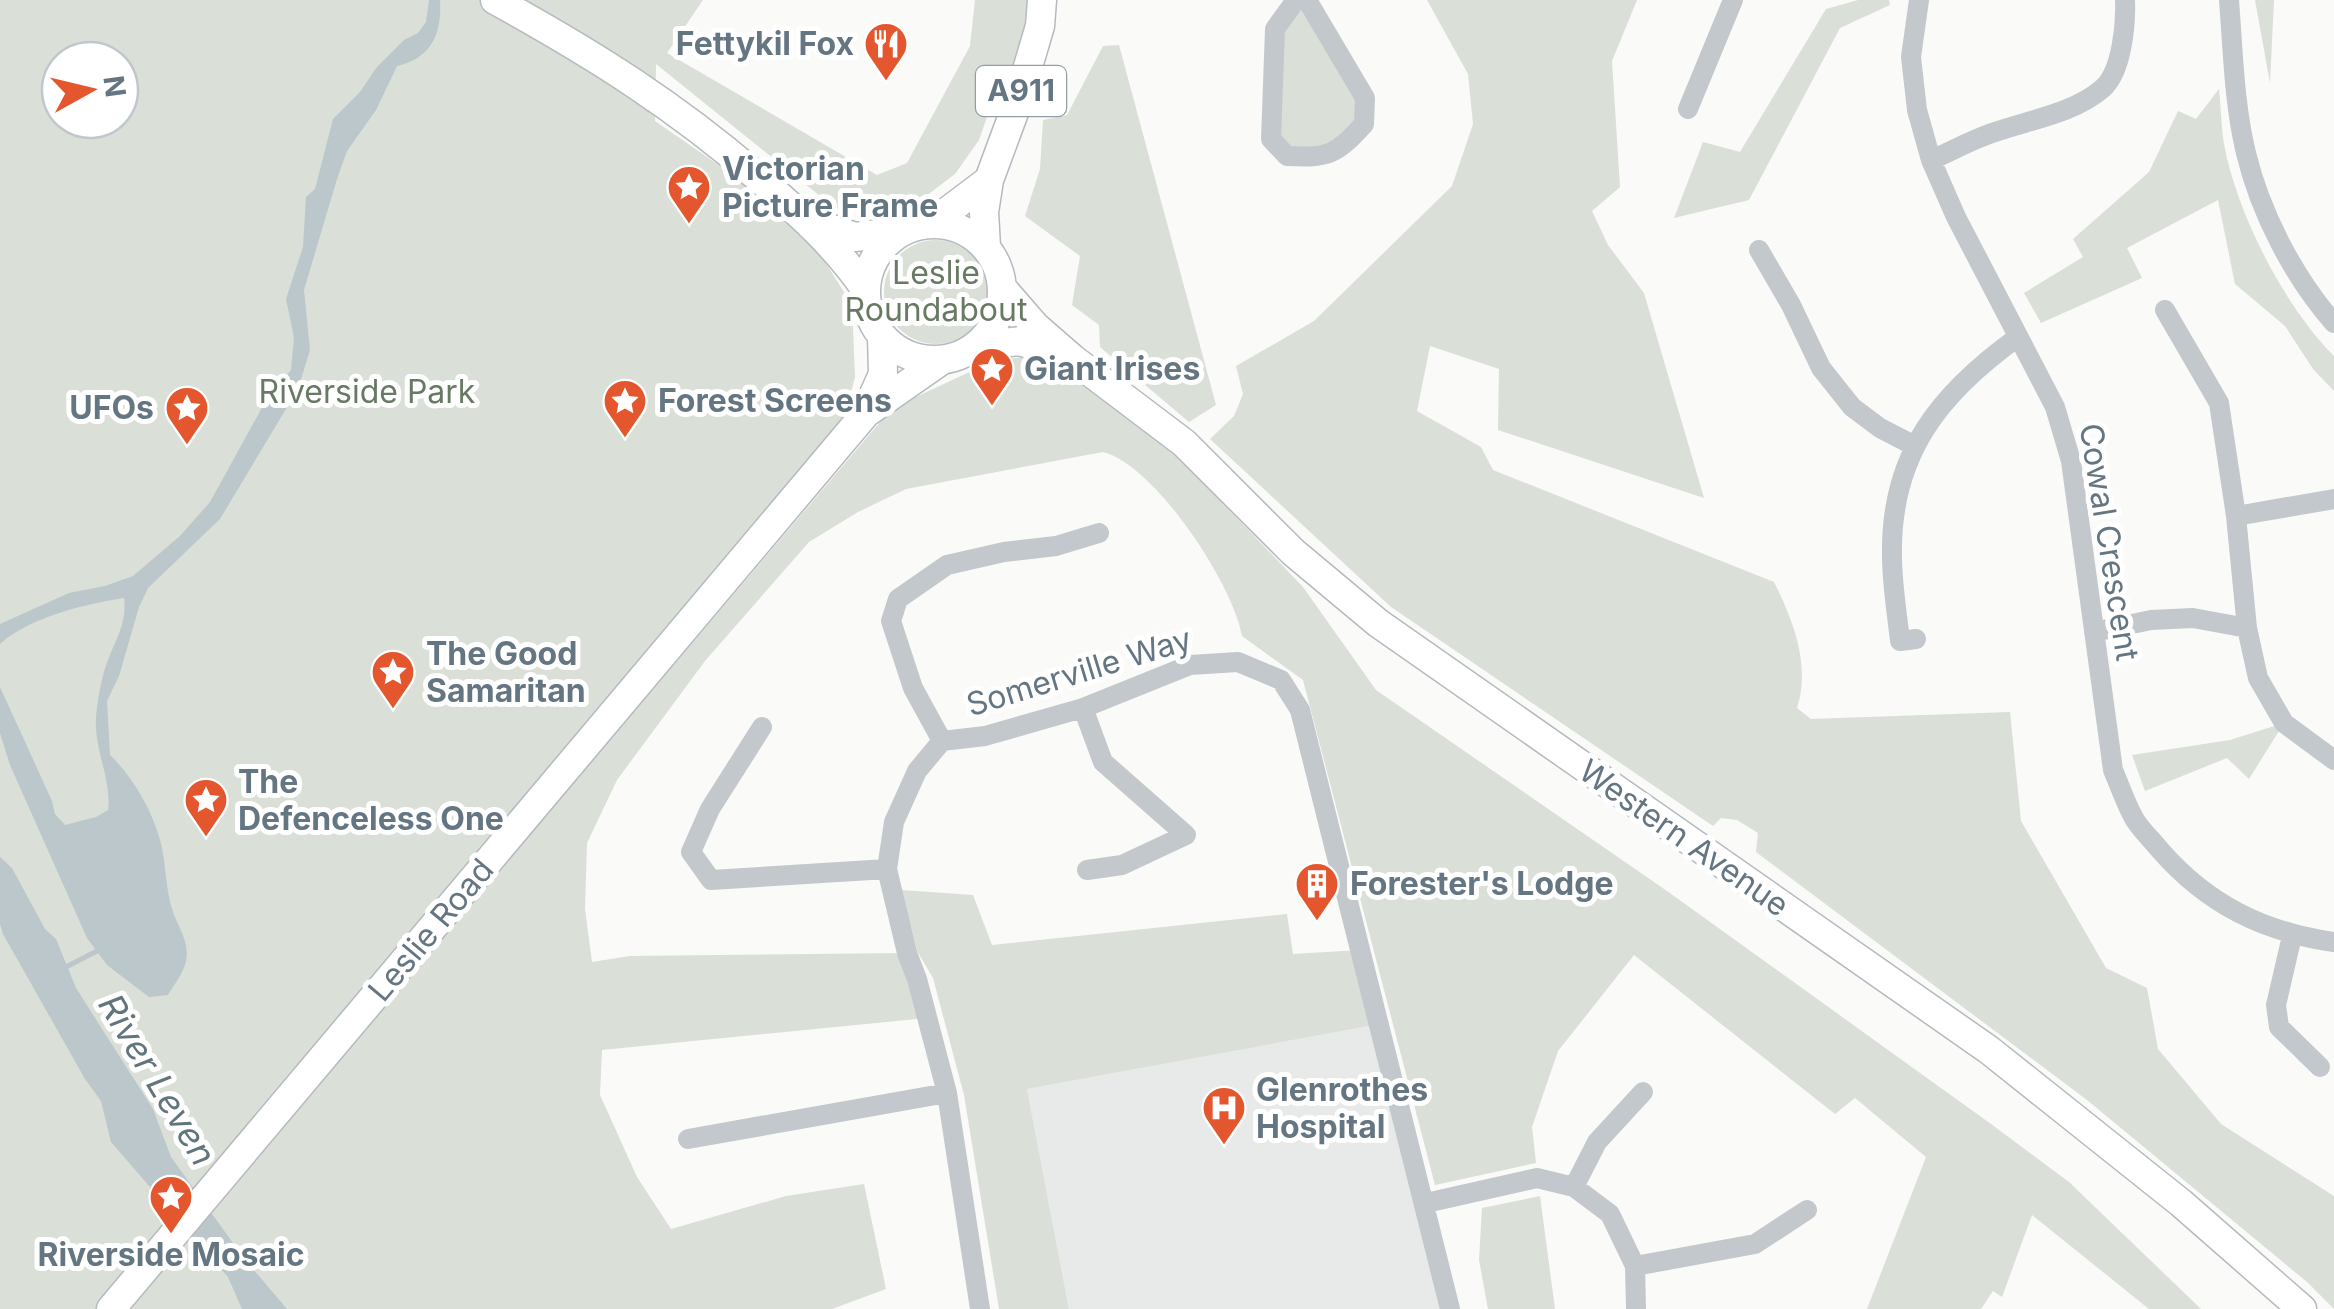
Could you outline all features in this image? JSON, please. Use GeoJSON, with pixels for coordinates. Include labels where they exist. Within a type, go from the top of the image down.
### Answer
{"type":"FeatureCollection","features":[{"type":"Feature","properties":{"kind":"main road"},"geometry":{"type":"LineString","coordinates":[[495,0],[598,57],[709,135],[843,256],[866,290],[873,322],[882,336],[899,350],[920,358],[942,360]]}},
{"type":"Feature","properties":{"kind":"main road","name":"A911"},"geometry":{"type":"LineString","coordinates":[[1002,289],[998,266],[986,247],[984,212],[989,180],[1040,26],[1042,0]]}},
{"type":"Feature","properties":{"kind":"main road"},"geometry":{"type":"LineString","coordinates":[[932,223],[989,180]]}},
{"type":"Feature","properties":{"kind":"main road"},"geometry":{"type":"LineString","coordinates":[[808,221],[854,238],[932,223],[971,234],[986,247]]}},
{"type":"Feature","properties":{"kind":"main road"},"geometry":{"type":"LineString","coordinates":[[866,290],[877,255],[903,230]]}},
{"type":"Feature","properties":{"kind":"main road"},"geometry":{"type":"LineString","coordinates":[[976,346],[996,320],[1002,289]]}},
{"type":"Feature","properties":{"kind":"main road"},"geometry":{"type":"LineString","coordinates":[[1002,289],[1035,326],[1073,359]]}},
{"type":"Feature","properties":{"kind":"main road"},"geometry":{"type":"LineString","coordinates":[[866,413],[883,374],[882,336]]}},
{"type":"Feature","properties":{"kind":"main road"},"geometry":{"type":"LineString","coordinates":[[866,413],[942,360],[976,346],[1020,341],[1073,359]]}},
{"type":"Feature","properties":{"kind":"main road","name":"Western Avenue"},"geometry":{"type":"LineString","coordinates":[[1073,359],[1184,443],[1294,552],[1378,623],[1989,1050],[2181,1203],[2302,1309]]}},
{"type":"Feature","properties":{"kind":"main road","name":"Leslie Road"},"geometry":{"type":"LineString","coordinates":[[111,1309],[866,413]]}},
{"type":"Feature","properties":{"kind":"street"},"geometry":{"type":"LineString","coordinates":[[1296,0],[1275,29],[1271,139],[1286,156],[1312,157],[1340,150],[1364,124],[1365,98],[1307,0]]}},
{"type":"Feature","properties":{"kind":"street"},"geometry":{"type":"LineString","coordinates":[[1688,109],[1733,0]]}},
{"type":"Feature","properties":{"kind":"street","name":"Cowal Crescent"},"geometry":{"type":"LineString","coordinates":[[1919,0],[1911,56],[1917,110],[1931,160],[2055,406],[2071,461],[2113,770],[2136,821],[2178,870],[2218,904],[2292,936],[2334,942]]}},
{"type":"Feature","properties":{"kind":"street"},"geometry":{"type":"LineString","coordinates":[[1931,160],[1990,133],[2072,106],[2105,87],[2120,54],[2126,22],[2124,0]]}},
{"type":"Feature","properties":{"kind":"street"},"geometry":{"type":"LineString","coordinates":[[2230,0],[2244,139],[2253,178],[2285,252],[2334,323]]}},
{"type":"Feature","properties":{"kind":"street"},"geometry":{"type":"LineString","coordinates":[[1759,250],[1821,368],[1852,407],[1880,428],[1913,445]]}},
{"type":"Feature","properties":{"kind":"street"},"geometry":{"type":"LineString","coordinates":[[2165,310],[2219,403],[2236,516],[2246,628],[2258,678],[2284,722],[2334,760]]}},
{"type":"Feature","properties":{"kind":"street"},"geometry":{"type":"LineString","coordinates":[[1900,641],[1892,554],[1897,502],[1913,445],[1942,404],[1975,368],[2018,337]]}},
{"type":"Feature","properties":{"kind":"street"},"geometry":{"type":"LineString","coordinates":[[2236,516],[2334,499]]}},
{"type":"Feature","properties":{"kind":"street"},"geometry":{"type":"LineString","coordinates":[[942,740],[913,688],[891,621],[898,599],[947,566],[1004,552],[1056,546],[1099,533]]}},
{"type":"Feature","properties":{"kind":"street"},"geometry":{"type":"LineString","coordinates":[[2094,632],[2152,620],[2194,618],[2246,628]]}},
{"type":"Feature","properties":{"kind":"street","name":"Somerville Way"},"geometry":{"type":"LineString","coordinates":[[980,1309],[948,1093],[917,979],[906,953],[887,870],[894,822],[917,771],[942,740],[985,736],[1083,708],[1190,665],[1238,662],[1281,680],[1300,710],[1426,1203]]}},
{"type":"Feature","properties":{"kind":"street"},"geometry":{"type":"LineString","coordinates":[[1083,708],[1103,762],[1186,834],[1122,865],[1088,870]]}},
{"type":"Feature","properties":{"kind":"street"},"geometry":{"type":"LineString","coordinates":[[762,727],[710,809],[691,852],[710,880],[887,870]]}},
{"type":"Feature","properties":{"kind":"street"},"geometry":{"type":"LineString","coordinates":[[2292,936],[2276,1005],[2279,1027],[2320,1067]]}},
{"type":"Feature","properties":{"kind":"street"},"geometry":{"type":"LineString","coordinates":[[1574,1187],[1596,1142],[1643,1092]]}},
{"type":"Feature","properties":{"kind":"street"},"geometry":{"type":"LineString","coordinates":[[688,1139],[948,1093]]}},
{"type":"Feature","properties":{"kind":"street"},"geometry":{"type":"LineString","coordinates":[[1450,1309],[1426,1203],[1537,1178],[1574,1187],[1610,1214],[1635,1266],[1636,1309]]}},
{"type":"Feature","properties":{"kind":"street"},"geometry":{"type":"LineString","coordinates":[[1635,1266],[1755,1244],[1807,1210]]}},
{"type":"Feature","properties":{"kind":"shaded area"},"geometry":{"type":"Polygon","coordinates":[[[429,0],[440,0],[437,33],[419,57],[397,66],[376,110],[347,151],[337,179],[304,290],[310,350],[298,389],[220,519],[148,588],[107,701],[110,755],[149,810],[187,954],[168,995],[149,997],[107,965],[87,938],[10,765],[0,733],[0,687],[55,814],[65,825],[108,810],[96,718],[104,672],[124,618],[124,598],[42,619],[0,644],[0,624],[69,593],[133,576],[180,536],[210,502],[264,404],[291,370],[294,338],[286,299],[303,247],[306,197],[315,189],[333,119],[360,92],[377,67],[404,40],[418,33],[426,22],[429,0]]]}},
{"type":"Feature","properties":{"kind":"shaded area"},"geometry":{"type":"Polygon","coordinates":[[[0,857],[12,868],[45,929],[56,939],[76,988],[153,1109],[171,1157],[246,1261],[287,1309],[242,1309],[228,1277],[111,1142],[101,1101],[3,934],[0,857]]]}},
{"type":"Feature","properties":{"kind":"shaded area","name":"Glenrothes Hospital"},"geometry":{"type":"Polygon","coordinates":[[[1380,1024],[1450,1309],[1069,1309],[1027,1089],[1380,1024]]]}},
{"type":"Feature","properties":{"kind":"green space","name":"Riverside Park"},"geometry":{"type":"Polygon","coordinates":[[[0,0],[703,0],[667,53],[877,175],[907,163],[970,46],[975,0],[1030,0],[1009,93],[997,88],[979,140],[955,174],[926,196],[862,215],[835,208],[656,64],[655,121],[752,188],[824,260],[852,305],[855,377],[841,431],[428,954],[886,415],[905,402],[991,362],[1027,356],[1058,365],[1167,445],[1303,587],[1376,690],[1667,891],[2069,1182],[2201,1309],[2149,1309],[2032,1215],[2002,1297],[1993,1291],[1981,1309],[1867,1309],[1926,1157],[1855,1098],[1835,1114],[1634,955],[1558,1051],[1532,1127],[1536,1163],[1435,1185],[1303,680],[1242,636],[1224,587],[1189,529],[1145,479],[1103,452],[906,489],[809,542],[705,661],[617,780],[587,843],[585,909],[592,962],[630,956],[907,953],[927,1018],[602,1050],[600,1095],[637,1177],[671,1229],[786,1196],[864,1184],[886,1289],[832,1309],[0,1309],[0,0]]]}},
{"type":"Feature","properties":{"kind":"green space"},"geometry":{"type":"Polygon","coordinates":[[[1296,0],[1365,98],[1364,124],[1312,157],[1271,139],[1275,29],[1296,0]]]}},
{"type":"Feature","properties":{"kind":"green space"},"geometry":{"type":"Polygon","coordinates":[[[1427,0],[1637,0],[1612,61],[1620,187],[1592,211],[1608,245],[1644,293],[1704,498],[1498,430],[1499,369],[1430,346],[1417,411],[1481,447],[1493,470],[1774,582],[1788,612],[1801,659],[1797,708],[1811,719],[2010,712],[2021,821],[2106,968],[2147,988],[2158,1049],[2221,1124],[2334,1196],[2334,1309],[2307,1282],[2087,1100],[1756,852],[1758,833],[1737,820],[1721,818],[1713,826],[1391,607],[1210,439],[1234,416],[1243,394],[1236,366],[1314,321],[1452,186],[1473,124],[1468,74],[1427,0]]]}},
{"type":"Feature","properties":{"kind":"green space"},"geometry":{"type":"Polygon","coordinates":[[[1858,0],[1889,0],[1890,5],[1840,28],[1749,200],[1674,218],[1703,142],[1740,152],[1826,9],[1858,0]]]}},
{"type":"Feature","properties":{"kind":"green space"},"geometry":{"type":"Polygon","coordinates":[[[2255,0],[2274,0],[2270,83],[2255,0]]]}},
{"type":"Feature","properties":{"kind":"green space"},"geometry":{"type":"Polygon","coordinates":[[[1119,45],[1216,405],[1189,422],[1100,347],[1099,325],[1072,305],[1080,256],[1025,216],[1040,169],[1043,120],[1067,115],[1103,46],[1119,45]]]}},
{"type":"Feature","properties":{"kind":"green space"},"geometry":{"type":"Polygon","coordinates":[[[2219,89],[2230,171],[2251,229],[2298,312],[2334,356],[2334,391],[2313,369],[2285,326],[2235,284],[2218,200],[2127,248],[2142,278],[2041,323],[2024,293],[2083,257],[2073,239],[2149,172],[2178,111],[2196,119],[2219,89]]]}},
{"type":"Feature","properties":{"kind":"green space","name":"Leslie Roundabout"},"geometry":{"type":"Polygon","coordinates":[[[936,240],[956,244],[973,255],[984,272],[988,292],[984,312],[973,329],[956,340],[936,344],[916,340],[899,329],[888,312],[884,292],[888,272],[899,255],[916,244],[936,240]]]}},
{"type":"Feature","properties":{"kind":"green space"},"geometry":{"type":"Polygon","coordinates":[[[2284,723],[2249,779],[2227,758],[2145,791],[2132,755],[2230,740],[2284,723]]]}},
{"type":"Feature","properties":{"kind":"green space"},"geometry":{"type":"Polygon","coordinates":[[[901,890],[973,895],[992,945],[1287,914],[1293,954],[1360,950],[1380,1024],[1027,1089],[1069,1309],[999,1309],[964,1095],[933,978],[917,951],[901,890]]]}},
{"type":"Feature","properties":{"kind":"green space"},"geometry":{"type":"Polygon","coordinates":[[[1540,1196],[1555,1309],[1488,1309],[1479,1260],[1482,1208],[1540,1196]]]}},
{"type":"Feature","properties":{"kind":"waterway"},"geometry":{"type":"LineString","coordinates":[[66,967],[97,951]]}},
{"type":"Feature","properties":{"kind":"place","name":"Fettykil Fox"},"geometry":{"type":"Point","coordinates":[886,82]}},
{"type":"Feature","properties":{"kind":"place","name":"Victorian Picture Frame"},"geometry":{"type":"Point","coordinates":[689,225]}},
{"type":"Feature","properties":{"kind":"place","name":"Giant Irises"},"geometry":{"type":"Point","coordinates":[992,407]}},
{"type":"Feature","properties":{"kind":"place","name":"Forest Screens"},"geometry":{"type":"Point","coordinates":[625,439]}},
{"type":"Feature","properties":{"kind":"place","name":"UFOs"},"geometry":{"type":"Point","coordinates":[187,446]}},
{"type":"Feature","properties":{"kind":"place","name":"The Good Samaritan"},"geometry":{"type":"Point","coordinates":[393,710]}},
{"type":"Feature","properties":{"kind":"place","name":"The Defenceless One"},"geometry":{"type":"Point","coordinates":[206,838]}},
{"type":"Feature","properties":{"kind":"place","name":"Forester's Lodge"},"geometry":{"type":"Point","coordinates":[1317,922]}},
{"type":"Feature","properties":{"kind":"place","name":"Glenrothes Hospital"},"geometry":{"type":"Point","coordinates":[1224,1146]}},
{"type":"Feature","properties":{"kind":"place","name":"Riverside Mosaic"},"geometry":{"type":"Point","coordinates":[171,1235]}},
{"type":"Feature","properties":{"kind":"water label","name":"River Leven"},"geometry":{"type":"Point","coordinates":[157,1080]}}]}
